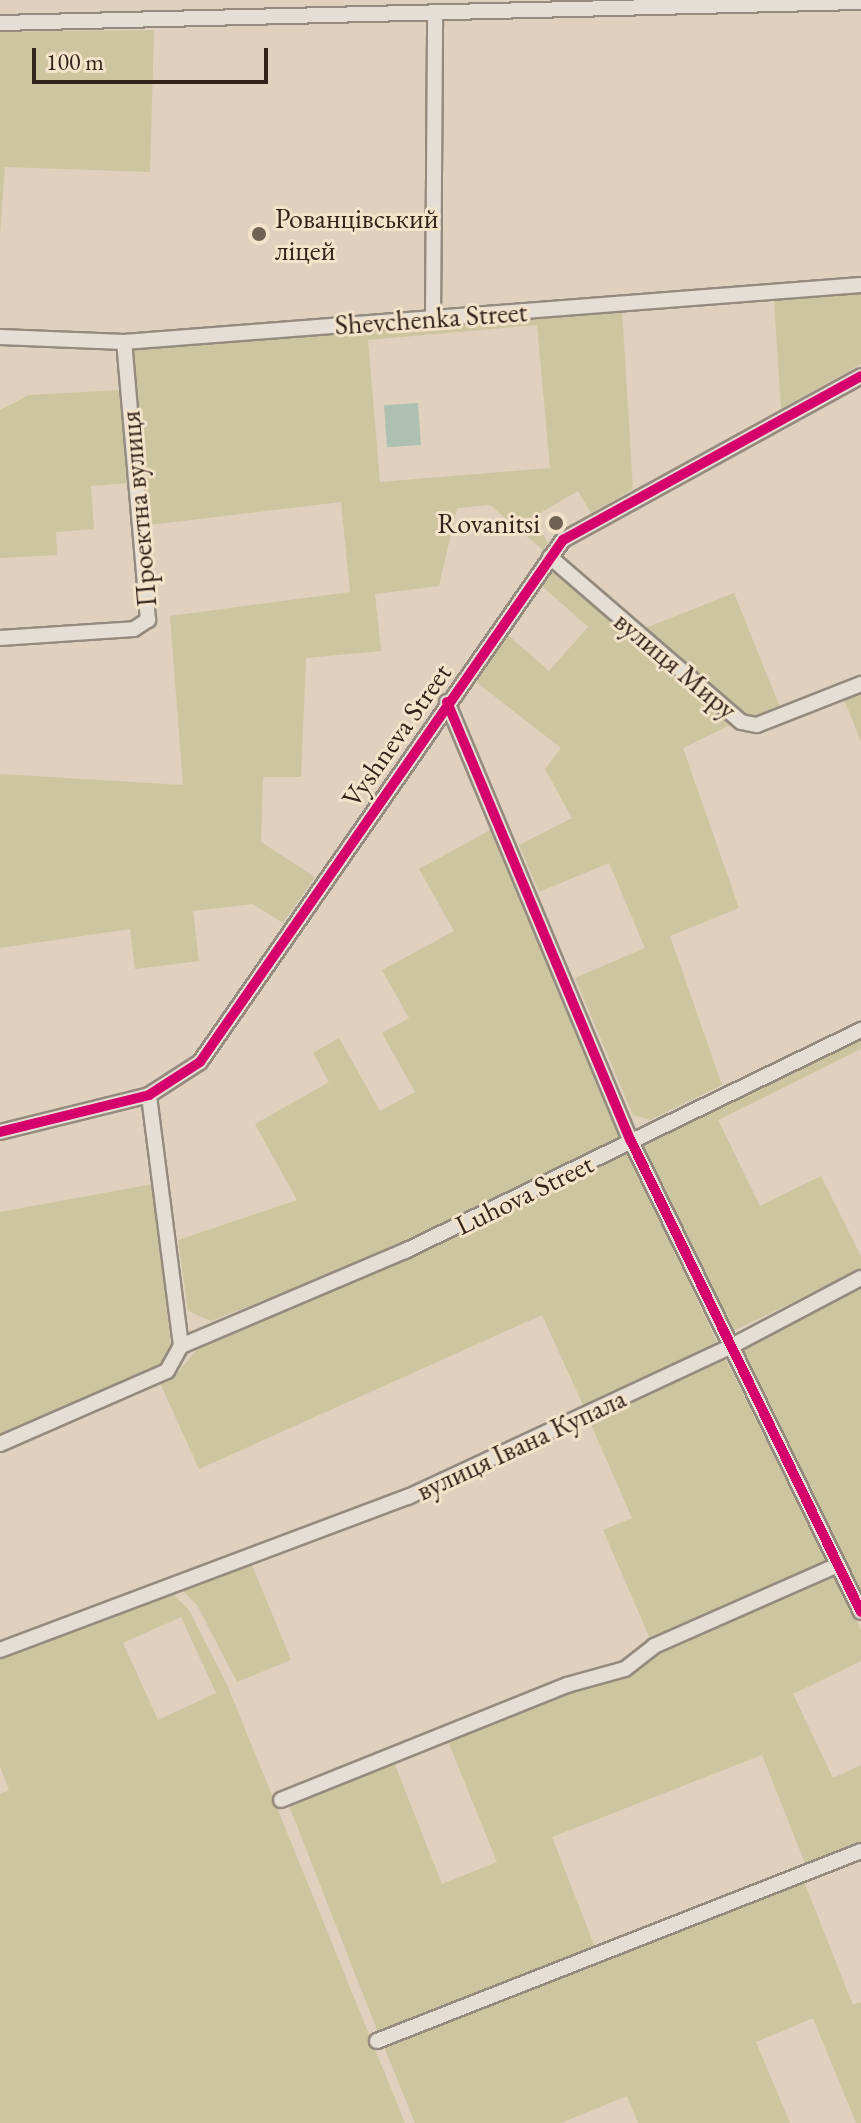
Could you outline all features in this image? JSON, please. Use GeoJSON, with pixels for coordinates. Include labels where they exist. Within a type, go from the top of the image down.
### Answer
{"type":"FeatureCollection","features":[{"type":"Feature","properties":{"kind":"street"},"geometry":{"type":"LineString","coordinates":[[0,23],[435,13],[679,3],[861,2]]}},
{"type":"Feature","properties":{"kind":"street"},"geometry":{"type":"LineString","coordinates":[[433,319],[435,13]]}},
{"type":"Feature","properties":{"kind":"street","name":"Shevchenka Street"},"geometry":{"type":"LineString","coordinates":[[0,337],[124,342],[861,285]]}},
{"type":"Feature","properties":{"kind":"street","name":"Проектна вулиця"},"geometry":{"type":"LineString","coordinates":[[0,638],[134,629],[148,620],[124,342]]}},
{"type":"Feature","properties":{"kind":"street","name":"Vyshneva Street"},"geometry":{"type":"LineString","coordinates":[[0,1132],[149,1095],[200,1062],[447,702],[563,540],[861,376]]}},
{"type":"Feature","properties":{"kind":"street","name":"вулиця Миру"},"geometry":{"type":"LineString","coordinates":[[550,557],[741,722],[757,725],[861,684]]}},
{"type":"Feature","properties":{"kind":"street"},"geometry":{"type":"LineString","coordinates":[[447,702],[631,1141],[728,1348],[861,1612]]}},
{"type":"Feature","properties":{"kind":"street","name":"Luhova Street"},"geometry":{"type":"LineString","coordinates":[[0,1444],[167,1371],[181,1346],[405,1251],[861,1030]]}},
{"type":"Feature","properties":{"kind":"street"},"geometry":{"type":"LineString","coordinates":[[149,1095],[181,1346]]}},
{"type":"Feature","properties":{"kind":"street","name":"вулиця Івана Купала"},"geometry":{"type":"LineString","coordinates":[[0,1650],[169,1583],[250,1559],[408,1497],[728,1348],[861,1278]]}},
{"type":"Feature","properties":{"kind":"street"},"geometry":{"type":"LineString","coordinates":[[281,1800],[567,1685],[625,1669],[654,1646],[838,1565]]}},
{"type":"Feature","properties":{"kind":"street"},"geometry":{"type":"LineString","coordinates":[[377,2041],[861,1851]]}},
{"type":"Feature","properties":{"kind":"shaded area"},"geometry":{"type":"Polygon","coordinates":[[[154,30],[150,172],[5,167],[0,234],[0,32],[154,30]]]}},
{"type":"Feature","properties":{"kind":"shaded area"},"geometry":{"type":"Polygon","coordinates":[[[861,292],[861,364],[781,409],[774,299],[861,292]]]}},
{"type":"Feature","properties":{"kind":"shaded area"},"geometry":{"type":"Polygon","coordinates":[[[622,310],[633,489],[591,513],[578,491],[533,517],[548,543],[543,550],[490,505],[457,508],[439,586],[375,594],[381,651],[306,658],[301,777],[263,777],[261,842],[315,877],[283,923],[253,904],[193,911],[199,961],[135,969],[130,929],[0,948],[0,774],[183,785],[170,616],[350,592],[341,502],[149,525],[134,349],[622,310]],[[537,325],[368,340],[380,482],[550,468],[537,325]]]}},
{"type":"Feature","properties":{"kind":"shaded area"},"geometry":{"type":"Polygon","coordinates":[[[120,390],[129,483],[91,486],[94,529],[56,532],[57,555],[0,558],[0,410],[29,395],[120,390]]]}},
{"type":"Feature","properties":{"kind":"shaded area"},"geometry":{"type":"Polygon","coordinates":[[[418,403],[421,445],[387,447],[384,405],[418,403]]]}},
{"type":"Feature","properties":{"kind":"shaded area"},"geometry":{"type":"Polygon","coordinates":[[[553,567],[734,723],[683,748],[739,908],[670,936],[722,1085],[650,1120],[633,1115],[575,978],[645,948],[609,863],[539,892],[519,845],[572,818],[545,769],[561,748],[475,681],[507,634],[549,671],[588,627],[541,585],[553,567]]]}},
{"type":"Feature","properties":{"kind":"shaded area"},"geometry":{"type":"Polygon","coordinates":[[[734,593],[781,710],[756,720],[744,717],[643,629],[734,593]]]}},
{"type":"Feature","properties":{"kind":"shaded area"},"geometry":{"type":"Polygon","coordinates":[[[861,690],[861,742],[843,697],[861,690]]]}},
{"type":"Feature","properties":{"kind":"shaded area"},"geometry":{"type":"Polygon","coordinates":[[[494,828],[621,1136],[403,1245],[211,1321],[188,1311],[178,1240],[297,1200],[255,1124],[329,1082],[313,1053],[339,1038],[380,1111],[415,1092],[382,1033],[409,1018],[382,970],[454,931],[419,869],[494,828]]]}},
{"type":"Feature","properties":{"kind":"shaded area"},"geometry":{"type":"Polygon","coordinates":[[[861,1038],[861,1049],[718,1120],[760,1206],[821,1176],[861,1256],[861,1269],[731,1332],[639,1147],[861,1038]]]}},
{"type":"Feature","properties":{"kind":"shaded area"},"geometry":{"type":"Polygon","coordinates":[[[627,1151],[718,1344],[584,1407],[542,1315],[199,1469],[160,1383],[174,1377],[200,1346],[408,1258],[627,1151]]]}},
{"type":"Feature","properties":{"kind":"shaded area"},"geometry":{"type":"Polygon","coordinates":[[[153,1184],[171,1348],[163,1366],[0,1436],[0,1212],[153,1184]]]}},
{"type":"Feature","properties":{"kind":"shaded area"},"geometry":{"type":"Polygon","coordinates":[[[861,1284],[861,1594],[738,1348],[861,1284]]]}},
{"type":"Feature","properties":{"kind":"shaded area"},"geometry":{"type":"Polygon","coordinates":[[[724,1356],[829,1563],[651,1641],[603,1530],[632,1518],[589,1420],[724,1356]]]}},
{"type":"Feature","properties":{"kind":"shaded area"},"geometry":{"type":"Polygon","coordinates":[[[252,1565],[291,1660],[237,1682],[197,1605],[179,1587],[252,1565]]]}},
{"type":"Feature","properties":{"kind":"shaded area"},"geometry":{"type":"Polygon","coordinates":[[[833,1572],[861,1630],[861,1661],[793,1694],[833,1778],[861,1765],[861,1846],[807,1868],[762,1755],[552,1837],[596,1950],[379,2035],[288,1803],[393,1760],[442,1884],[497,1862],[447,1739],[833,1572]]]}},
{"type":"Feature","properties":{"kind":"shaded area"},"geometry":{"type":"Polygon","coordinates":[[[169,1590],[189,1610],[228,1687],[405,2123],[0,2123],[0,1794],[9,1790],[0,1766],[0,1656],[169,1590]],[[181,1617],[123,1643],[158,1720],[216,1693],[181,1617]]]}},
{"type":"Feature","properties":{"kind":"shaded area"},"geometry":{"type":"Polygon","coordinates":[[[803,1879],[853,2005],[861,2002],[861,2123],[856,2123],[813,2018],[756,2042],[790,2123],[638,2123],[627,2096],[561,2123],[415,2123],[383,2044],[803,1879]]]}},
{"type":"Feature","properties":{"kind":"cycle path"},"geometry":{"type":"LineString","coordinates":[[0,1132],[149,1095],[200,1062],[563,540],[861,376]]}},
{"type":"Feature","properties":{"kind":"cycle path"},"geometry":{"type":"LineString","coordinates":[[447,702],[631,1141],[861,1612]]}},
{"type":"Feature","properties":{"kind":"place","name":"Рованцівський ліцей"},"geometry":{"type":"Point","coordinates":[259,234]}},
{"type":"Feature","properties":{"kind":"place","name":"Rovanitsi"},"geometry":{"type":"Point","coordinates":[556,523]}}]}
